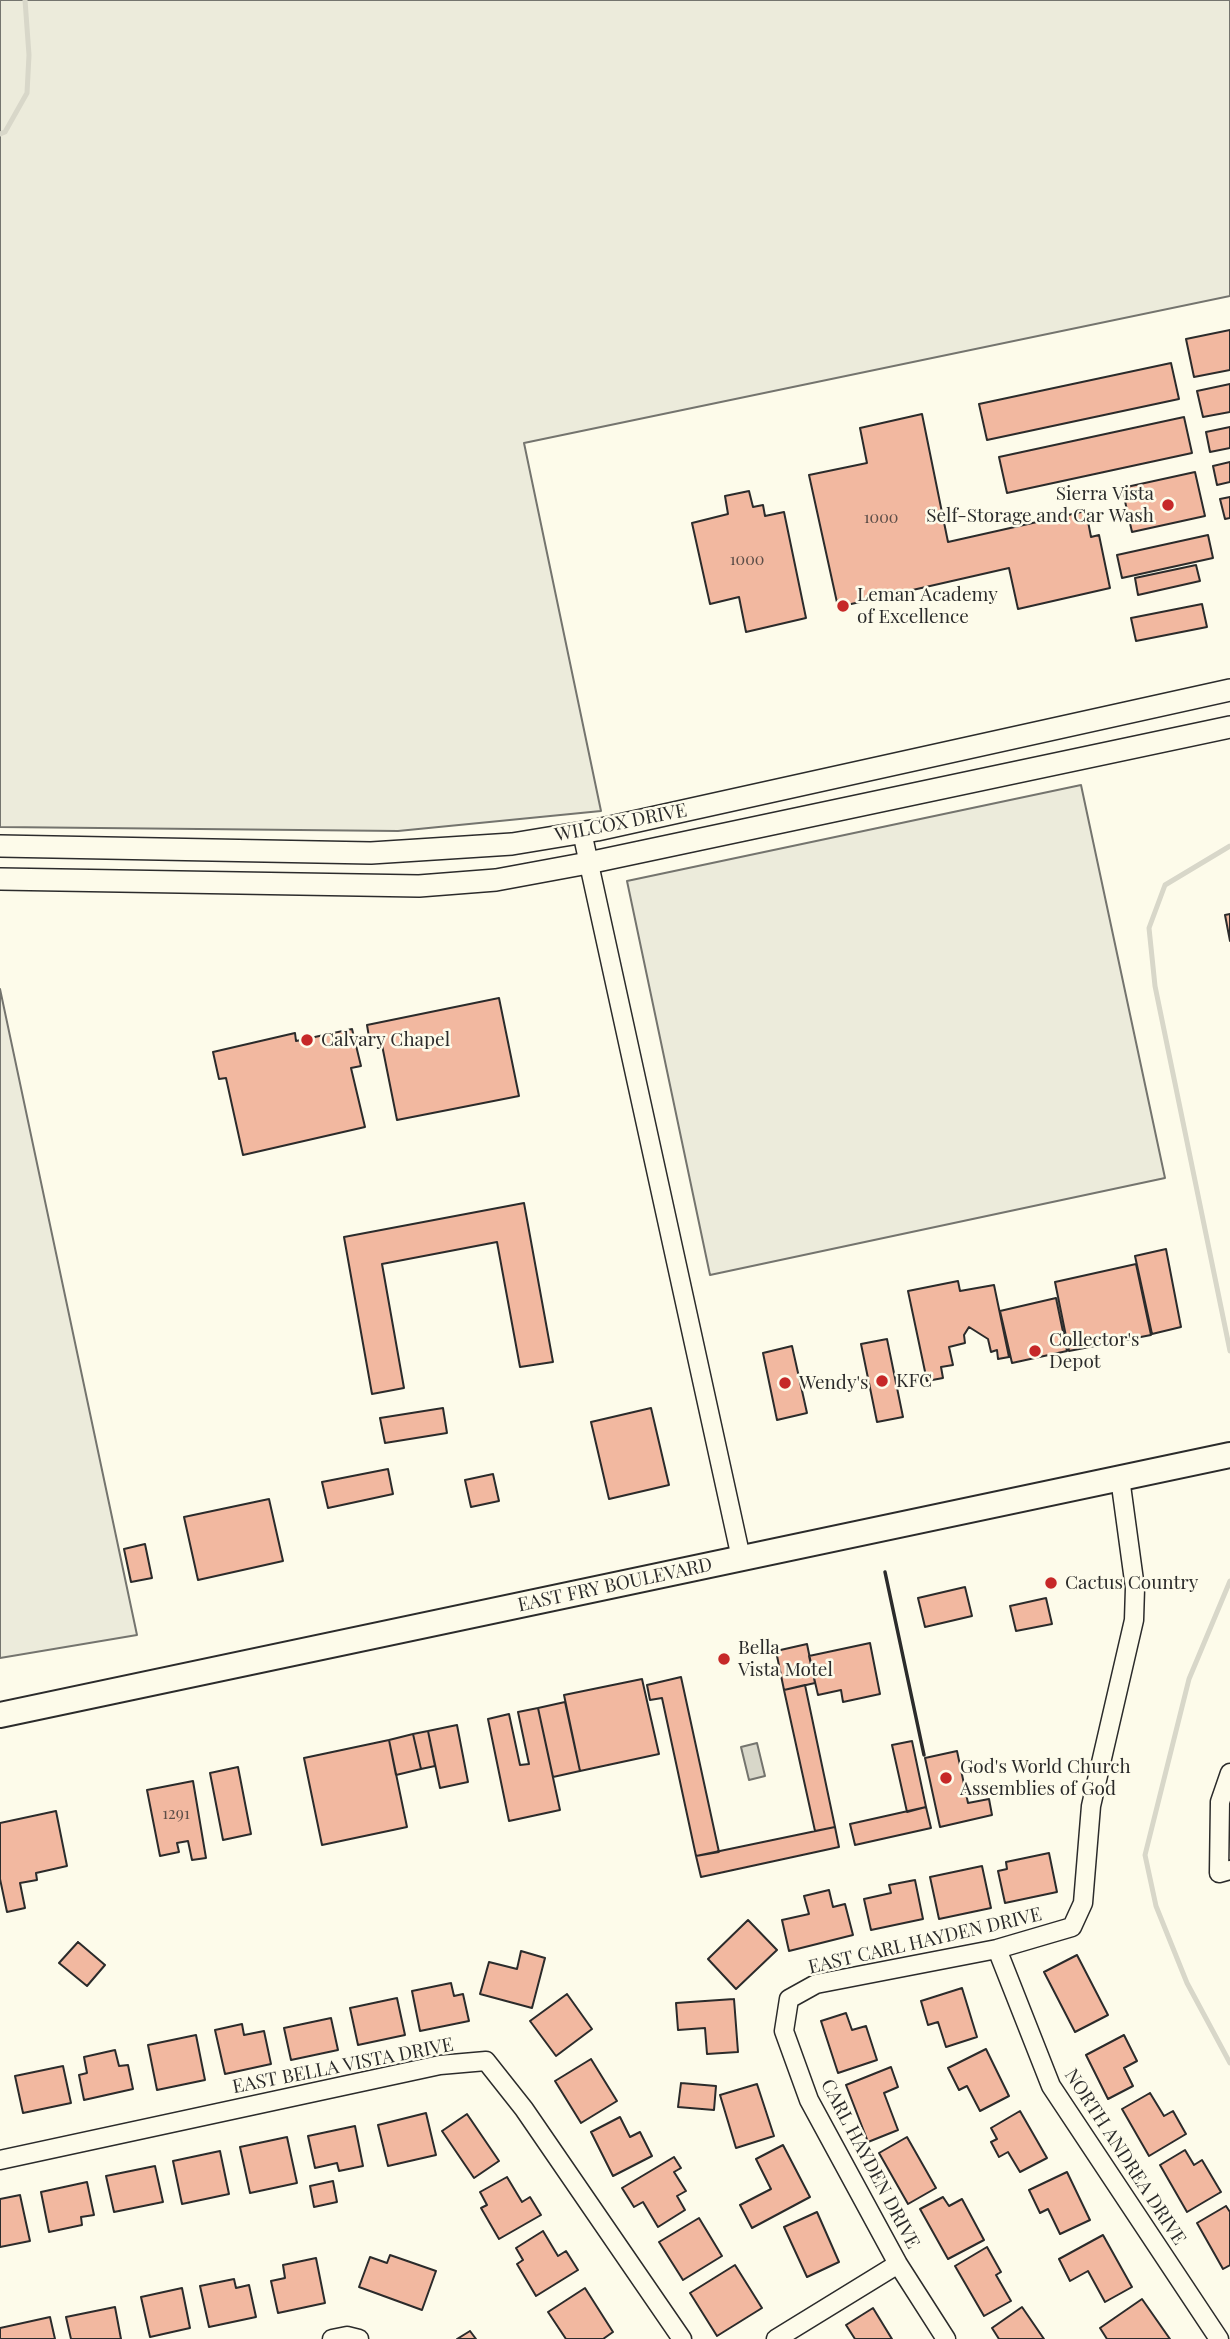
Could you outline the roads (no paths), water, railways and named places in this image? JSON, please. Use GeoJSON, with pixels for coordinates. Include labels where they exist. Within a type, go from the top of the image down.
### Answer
{"type":"FeatureCollection","features":[{"type":"Feature","properties":{"kind":"main road","name":"EAST FRY BOULEVARD"},"geometry":{"type":"LineString","coordinates":[[0,1715],[1230,1454]]}},
{"type":"Feature","properties":{"kind":"street","name":"WILCOX DRIVE"},"geometry":{"type":"LineString","coordinates":[[0,846],[371,853],[498,845],[582,832],[1230,690]]}},
{"type":"Feature","properties":{"kind":"street","name":"WILCOX DRIVE"},"geometry":{"type":"LineString","coordinates":[[0,879],[419,886],[496,880],[588,863],[1230,727]]}},
{"type":"Feature","properties":{"kind":"street"},"geometry":{"type":"LineString","coordinates":[[582,832],[741,1558]]}},
{"type":"Feature","properties":{"kind":"street","name":"EAST CARL HAYDEN DRIVE"},"geometry":{"type":"LineString","coordinates":[[789,1999],[816,1984],[997,1949],[1072,1927],[1083,1903],[1091,1805],[1134,1620],[1135,1588],[1120,1478]]}},
{"type":"Feature","properties":{"kind":"street"},"geometry":{"type":"LineString","coordinates":[[1230,1773],[1220,1802],[1219,1872],[1230,1870]]}},
{"type":"Feature","properties":{"kind":"street","name":"NORTH ANDREA DRIVE"},"geometry":{"type":"LineString","coordinates":[[997,1949],[1051,2086],[1219,2339]]}},
{"type":"Feature","properties":{"kind":"street","name":"CARL HAYDEN DRIVE"},"geometry":{"type":"LineString","coordinates":[[789,1999],[785,2031],[809,2100],[898,2264],[946,2339]]}},
{"type":"Feature","properties":{"kind":"street","name":"EAST BELLA VISTA DRIVE"},"geometry":{"type":"LineString","coordinates":[[0,2160],[440,2065],[486,2061],[524,2109],[682,2339]]}},
{"type":"Feature","properties":{"kind":"street"},"geometry":{"type":"LineString","coordinates":[[776,2339],[898,2264]]}},
{"type":"Feature","properties":{"kind":"street"},"geometry":{"type":"LineString","coordinates":[[332,2339],[347,2336],[359,2339]]}},
{"type":"Feature","properties":{"kind":"waterway"},"geometry":{"type":"LineString","coordinates":[[0,134],[5,132],[27,93],[29,55],[25,0]]}},
{"type":"Feature","properties":{"kind":"waterway"},"geometry":{"type":"LineString","coordinates":[[1230,846],[1165,885],[1149,928],[1155,986],[1230,1351]]}},
{"type":"Feature","properties":{"kind":"waterway"},"geometry":{"type":"LineString","coordinates":[[1230,1581],[1189,1679],[1145,1855],[1156,1906],[1187,1983],[1230,2063]]}},
{"type":"Feature","properties":{"kind":"place","name":"Sierra Vista Self-Storage and Car Wash"},"geometry":{"type":"Point","coordinates":[1168,505]}},
{"type":"Feature","properties":{"kind":"place","name":"Leman Academy of Excellence"},"geometry":{"type":"Point","coordinates":[843,606]}},
{"type":"Feature","properties":{"kind":"place","name":"Calvary Chapel"},"geometry":{"type":"Point","coordinates":[307,1040]}},
{"type":"Feature","properties":{"kind":"place","name":"Collector's Depot"},"geometry":{"type":"Point","coordinates":[1035,1351]}},
{"type":"Feature","properties":{"kind":"place","name":"KFC"},"geometry":{"type":"Point","coordinates":[882,1381]}},
{"type":"Feature","properties":{"kind":"place","name":"Wendy's"},"geometry":{"type":"Point","coordinates":[785,1383]}},
{"type":"Feature","properties":{"kind":"place","name":"Cactus Country"},"geometry":{"type":"Point","coordinates":[1051,1583]}},
{"type":"Feature","properties":{"kind":"place","name":"Bella Vista Motel"},"geometry":{"type":"Point","coordinates":[724,1659]}},
{"type":"Feature","properties":{"kind":"place","name":"God's World Church Assemblies of God"},"geometry":{"type":"Point","coordinates":[946,1778]}}]}
